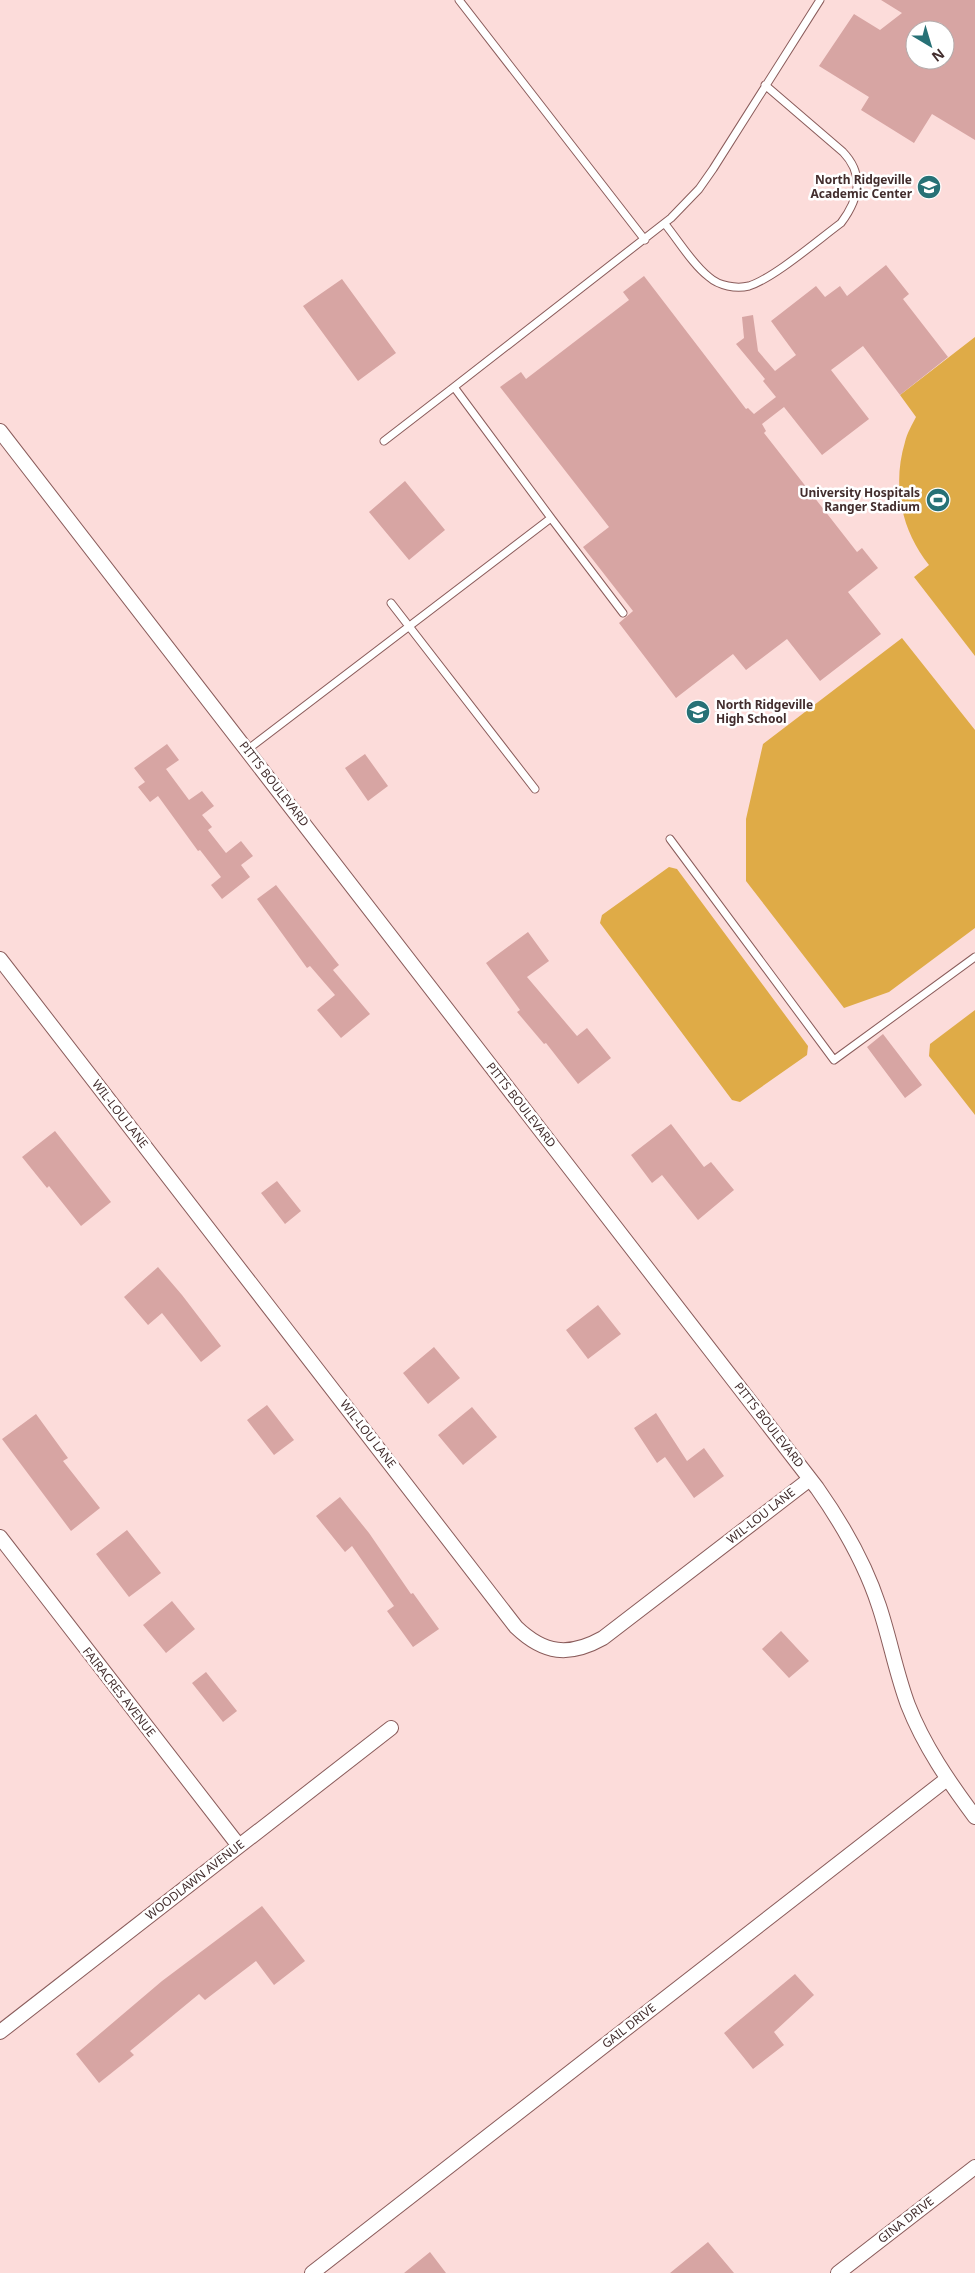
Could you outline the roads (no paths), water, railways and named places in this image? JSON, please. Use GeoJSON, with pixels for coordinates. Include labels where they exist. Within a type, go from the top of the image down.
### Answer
{"type":"FeatureCollection","features":[{"type":"Feature","properties":{"kind":"street","name":"PITTS BOULEVARD"},"geometry":{"type":"LineString","coordinates":[[0,431],[810,1478],[838,1517],[868,1576],[880,1608],[897,1674],[923,1738],[947,1779],[975,1817]]}},
{"type":"Feature","properties":{"kind":"street","name":"WIL-LOU LANE"},"geometry":{"type":"LineString","coordinates":[[0,959],[510,1619],[528,1638],[542,1646],[565,1650],[589,1646],[603,1638],[810,1478]]}},
{"type":"Feature","properties":{"kind":"street","name":"FAIRACRES AVENUE"},"geometry":{"type":"LineString","coordinates":[[0,1537],[239,1846]]}},
{"type":"Feature","properties":{"kind":"street","name":"WOODLAWN AVENUE"},"geometry":{"type":"LineString","coordinates":[[0,2032],[391,1728]]}},
{"type":"Feature","properties":{"kind":"street","name":"GAIL DRIVE"},"geometry":{"type":"LineString","coordinates":[[312,2273],[947,1779]]}},
{"type":"Feature","properties":{"kind":"street","name":"GINA DRIVE"},"geometry":{"type":"LineString","coordinates":[[838,2273],[975,2166]]}},
{"type":"Feature","properties":{"kind":"lane"},"geometry":{"type":"LineString","coordinates":[[459,0],[645,240]]}},
{"type":"Feature","properties":{"kind":"lane"},"geometry":{"type":"LineString","coordinates":[[384,442],[665,224],[705,180],[820,0]]}},
{"type":"Feature","properties":{"kind":"lane"},"geometry":{"type":"LineString","coordinates":[[665,224],[709,278],[722,284],[739,287],[748,286],[765,278],[841,224],[847,216],[853,206],[859,186],[858,177],[852,162],[843,152],[765,85]]}},
{"type":"Feature","properties":{"kind":"lane"},"geometry":{"type":"LineString","coordinates":[[454,387],[623,613]]}},
{"type":"Feature","properties":{"kind":"lane"},"geometry":{"type":"LineString","coordinates":[[248,750],[552,518]]}},
{"type":"Feature","properties":{"kind":"lane"},"geometry":{"type":"LineString","coordinates":[[391,603],[535,789]]}},
{"type":"Feature","properties":{"kind":"lane"},"geometry":{"type":"LineString","coordinates":[[670,839],[834,1060],[975,957]]}},
{"type":"Feature","properties":{"kind":"place","name":"North Ridgeville Academic Center"},"geometry":{"type":"Point","coordinates":[929,187]}},
{"type":"Feature","properties":{"kind":"place","name":"University Hospitals Ranger Stadium"},"geometry":{"type":"Point","coordinates":[938,500]}},
{"type":"Feature","properties":{"kind":"place","name":"North Ridgeville High School"},"geometry":{"type":"Point","coordinates":[698,712]}}]}
